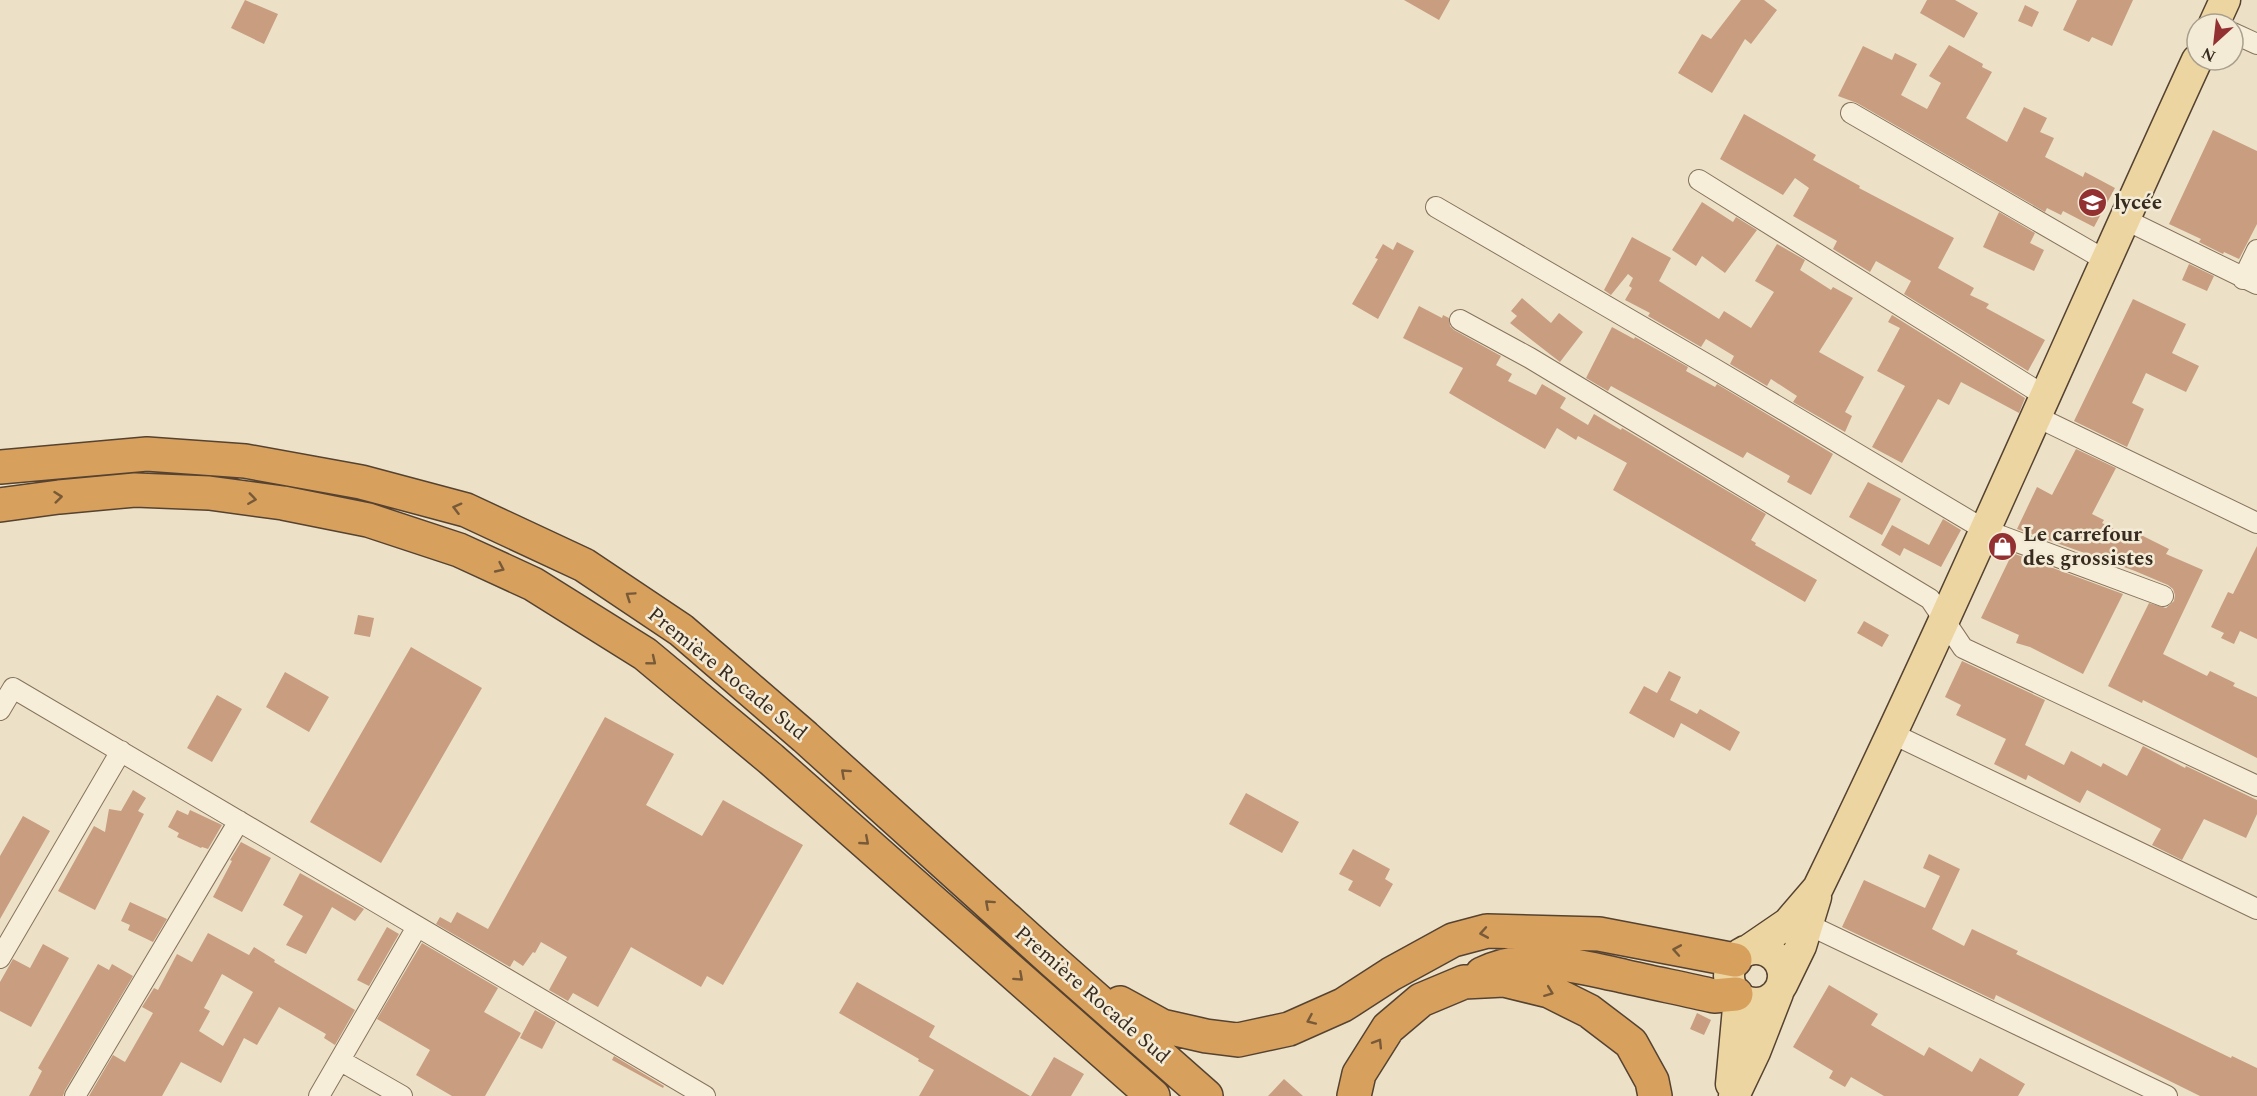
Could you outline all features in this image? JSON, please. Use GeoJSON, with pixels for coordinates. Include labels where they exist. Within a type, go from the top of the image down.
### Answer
{"type":"FeatureCollection","features":[{"type":"Feature","properties":{"kind":"highway","name":"Première Rocade Sud"},"geometry":{"type":"LineString","coordinates":[[0,467],[147,454],[245,461],[361,482],[466,510],[584,565],[681,630],[805,737],[1206,1096]]}},
{"type":"Feature","properties":{"kind":"highway","name":"Première Rocade Sud"},"geometry":{"type":"LineString","coordinates":[[0,505],[135,490],[209,494],[282,503],[368,520],[459,550],[532,584],[654,662],[861,837],[1153,1096]]}},
{"type":"Feature","properties":{"kind":"highway"},"geometry":{"type":"LineString","coordinates":[[1053,961],[1131,1010],[1162,1026],[1238,1040],[1289,1029],[1343,1005],[1391,974],[1453,940],[1488,931],[1599,934],[1742,954]]}},
{"type":"Feature","properties":{"kind":"highway"},"geometry":{"type":"LineString","coordinates":[[1354,1096],[1359,1074],[1388,1028],[1421,1000],[1494,968],[1526,961],[1559,962],[1714,996],[1738,996]]}},
{"type":"Feature","properties":{"kind":"highway"},"geometry":{"type":"LineString","coordinates":[[1464,982],[1504,980],[1526,985],[1549,991],[1589,1011],[1631,1043],[1652,1082],[1655,1096]]}},
{"type":"Feature","properties":{"kind":"main road"},"geometry":{"type":"LineString","coordinates":[[1742,954],[1769,952],[1776,958],[1783,975],[1780,989],[1771,999],[1762,1003],[1752,1003],[1738,996],[1731,987],[1729,977],[1742,954],[1788,923],[1818,888],[1945,622],[2105,260],[2191,72]]}},
{"type":"Feature","properties":{"kind":"main road"},"geometry":{"type":"LineString","coordinates":[[1734,1096],[1809,925],[1818,888]]}},
{"type":"Feature","properties":{"kind":"main road"},"geometry":{"type":"LineString","coordinates":[[1729,1096],[1738,996]]}},
{"type":"Feature","properties":{"kind":"street"},"geometry":{"type":"LineString","coordinates":[[1851,113],[2105,260]]}},
{"type":"Feature","properties":{"kind":"street"},"geometry":{"type":"LineString","coordinates":[[1699,180],[2040,406],[2257,523]]}},
{"type":"Feature","properties":{"kind":"street"},"geometry":{"type":"LineString","coordinates":[[1436,207],[1713,368],[1984,530],[2163,596]]}},
{"type":"Feature","properties":{"kind":"street"},"geometry":{"type":"LineString","coordinates":[[2124,219],[2250,281],[2257,250]]}},
{"type":"Feature","properties":{"kind":"street"},"geometry":{"type":"LineString","coordinates":[[1460,320],[1530,358],[1930,598],[1963,648],[2257,786]]}},
{"type":"Feature","properties":{"kind":"street"},"geometry":{"type":"LineString","coordinates":[[0,710],[13,688],[705,1096]]}},
{"type":"Feature","properties":{"kind":"street"},"geometry":{"type":"LineString","coordinates":[[1893,734],[2257,909]]}},
{"type":"Feature","properties":{"kind":"street"},"geometry":{"type":"LineString","coordinates":[[0,958],[121,751]]}},
{"type":"Feature","properties":{"kind":"street"},"geometry":{"type":"LineString","coordinates":[[75,1096],[239,821]]}},
{"type":"Feature","properties":{"kind":"street"},"geometry":{"type":"LineString","coordinates":[[1809,925],[2166,1096]]}},
{"type":"Feature","properties":{"kind":"street"},"geometry":{"type":"LineString","coordinates":[[319,1096],[417,927]]}},
{"type":"Feature","properties":{"kind":"street"},"geometry":{"type":"LineString","coordinates":[[341,1061],[402,1096]]}},
{"type":"Feature","properties":{"kind":"building"},"geometry":{"type":"Polygon","coordinates":[[[245,0],[278,14],[264,44],[231,28],[245,0]]]}},
{"type":"Feature","properties":{"kind":"building"},"geometry":{"type":"Polygon","coordinates":[[[1404,0],[1450,0],[1439,20],[1404,0]]]}},
{"type":"Feature","properties":{"kind":"building"},"geometry":{"type":"Polygon","coordinates":[[[1741,0],[1764,0],[1777,10],[1751,44],[1745,39],[1712,93],[1678,73],[1702,34],[1711,39],[1741,0]]]}},
{"type":"Feature","properties":{"kind":"building"},"geometry":{"type":"Polygon","coordinates":[[[1927,0],[1955,0],[1978,13],[1964,38],[1920,13],[1927,0]]]}},
{"type":"Feature","properties":{"kind":"building"},"geometry":{"type":"Polygon","coordinates":[[[2077,0],[2133,0],[2112,46],[2092,37],[2089,42],[2063,30],[2077,0]]]}},
{"type":"Feature","properties":{"kind":"building"},"geometry":{"type":"Polygon","coordinates":[[[2025,5],[2039,12],[2032,27],[2018,21],[2025,5]]]}},
{"type":"Feature","properties":{"kind":"building"},"geometry":{"type":"Polygon","coordinates":[[[1949,45],[1983,64],[1982,67],[1992,72],[1966,118],[2007,142],[2024,107],[2047,118],[2040,132],[2054,138],[2045,157],[2083,177],[2085,172],[2115,188],[2094,227],[2063,211],[2061,215],[2047,208],[2045,212],[1857,103],[1838,96],[1863,46],[1892,60],[1895,53],[1917,64],[1901,95],[1927,109],[1941,83],[1929,76],[1949,45]]]}},
{"type":"Feature","properties":{"kind":"building"},"geometry":{"type":"Polygon","coordinates":[[[1744,114],[1816,155],[1813,160],[1860,186],[1859,188],[1954,238],[1938,268],[1974,288],[1970,295],[1989,304],[1986,308],[2045,340],[2028,371],[1904,294],[1911,281],[1876,261],[1870,272],[1833,249],[1837,241],[1793,216],[1809,188],[1795,178],[1783,195],[1720,159],[1744,114]]]}},
{"type":"Feature","properties":{"kind":"building"},"geometry":{"type":"Polygon","coordinates":[[[2213,130],[2257,151],[2257,224],[2239,259],[2199,242],[2201,239],[2169,224],[2213,130]]]}},
{"type":"Feature","properties":{"kind":"building"},"geometry":{"type":"Polygon","coordinates":[[[1702,202],[1733,222],[1736,217],[1757,230],[1725,273],[1702,256],[1696,266],[1672,250],[1702,202]]]}},
{"type":"Feature","properties":{"kind":"building"},"geometry":{"type":"Polygon","coordinates":[[[1999,212],[2035,233],[2030,243],[2044,250],[2034,271],[1983,247],[1999,212]]]}},
{"type":"Feature","properties":{"kind":"building"},"geometry":{"type":"Polygon","coordinates":[[[1632,237],[1671,258],[1659,281],[1719,319],[1724,311],[1751,328],[1774,292],[1755,281],[1777,244],[1805,260],[1800,270],[1831,290],[1833,287],[1853,298],[1819,352],[1864,377],[1845,412],[1852,416],[1845,432],[1793,402],[1797,396],[1771,379],[1767,386],[1730,364],[1734,356],[1706,339],[1701,347],[1648,316],[1650,313],[1625,300],[1632,288],[1629,286],[1633,278],[1628,274],[1611,295],[1604,290],[1632,237]]]}},
{"type":"Feature","properties":{"kind":"building"},"geometry":{"type":"Polygon","coordinates":[[[1397,242],[1414,251],[1378,319],[1352,304],[1378,259],[1375,258],[1383,244],[1393,250],[1397,242]]]}},
{"type":"Feature","properties":{"kind":"building"},"geometry":{"type":"Polygon","coordinates":[[[2189,264],[2214,276],[2207,291],[2182,280],[2189,264]]]}},
{"type":"Feature","properties":{"kind":"building"},"geometry":{"type":"Polygon","coordinates":[[[1522,298],[1551,323],[1559,313],[1583,332],[1560,362],[1510,323],[1517,316],[1511,311],[1522,298]]]}},
{"type":"Feature","properties":{"kind":"building"},"geometry":{"type":"Polygon","coordinates":[[[2133,299],[2186,324],[2172,353],[2199,366],[2186,392],[2146,373],[2132,403],[2144,409],[2127,447],[2074,421],[2133,299]]]}},
{"type":"Feature","properties":{"kind":"building"},"geometry":{"type":"Polygon","coordinates":[[[1419,306],[1442,318],[1443,315],[1449,318],[1450,326],[1454,330],[1501,356],[1496,365],[1512,374],[1508,381],[1536,395],[1542,384],[1566,398],[1560,408],[1588,425],[1594,414],[1621,430],[1622,428],[1766,514],[1751,540],[1756,543],[1755,545],[1817,580],[1805,602],[1613,490],[1627,463],[1578,436],[1576,440],[1557,428],[1545,449],[1449,393],[1463,368],[1403,338],[1419,306]]]}},
{"type":"Feature","properties":{"kind":"building"},"geometry":{"type":"Polygon","coordinates":[[[1892,315],[2025,398],[2019,413],[1961,382],[1949,405],[1938,399],[1902,463],[1872,447],[1905,386],[1877,371],[1900,328],[1888,322],[1892,315]]]}},
{"type":"Feature","properties":{"kind":"building"},"geometry":{"type":"Polygon","coordinates":[[[1612,327],[1634,339],[1635,337],[1688,367],[1686,371],[1715,387],[1717,384],[1833,454],[1811,495],[1787,482],[1790,476],[1747,452],[1743,458],[1611,386],[1608,391],[1586,378],[1612,327]]]}},
{"type":"Feature","properties":{"kind":"building"},"geometry":{"type":"Polygon","coordinates":[[[2076,449],[2116,468],[2092,514],[2104,520],[2102,523],[2130,537],[2133,531],[2169,549],[2166,554],[2203,570],[2163,654],[2207,676],[2210,671],[2235,683],[2233,686],[2257,697],[2257,758],[2143,700],[2142,703],[2108,686],[2149,603],[2166,608],[2174,601],[2175,595],[2173,589],[2168,585],[2135,571],[2017,529],[2037,487],[2052,495],[2076,449]]]}},
{"type":"Feature","properties":{"kind":"building"},"geometry":{"type":"Polygon","coordinates":[[[1868,482],[1901,499],[1882,535],[1849,517],[1868,482]]]}},
{"type":"Feature","properties":{"kind":"building"},"geometry":{"type":"Polygon","coordinates":[[[1943,519],[1961,530],[1941,567],[1904,548],[1900,556],[1881,545],[1892,525],[1929,545],[1943,519]]]}},
{"type":"Feature","properties":{"kind":"building"},"geometry":{"type":"Polygon","coordinates":[[[2257,546],[2257,639],[2240,631],[2234,644],[2221,638],[2224,633],[2211,627],[2228,592],[2233,594],[2257,546]]]}},
{"type":"Feature","properties":{"kind":"building"},"geometry":{"type":"Polygon","coordinates":[[[2007,551],[2123,594],[2083,674],[2030,647],[2016,643],[2019,635],[1981,618],[2009,560],[2004,559],[2007,551]]]}},
{"type":"Feature","properties":{"kind":"building"},"geometry":{"type":"Polygon","coordinates":[[[358,615],[374,618],[370,637],[354,634],[358,615]]]}},
{"type":"Feature","properties":{"kind":"building"},"geometry":{"type":"Polygon","coordinates":[[[1864,621],[1889,635],[1882,647],[1857,633],[1864,621]]]}},
{"type":"Feature","properties":{"kind":"building"},"geometry":{"type":"Polygon","coordinates":[[[411,647],[482,688],[381,863],[310,822],[411,647]]]}},
{"type":"Feature","properties":{"kind":"building"},"geometry":{"type":"Polygon","coordinates":[[[1962,661],[2045,700],[2025,745],[2064,765],[2071,751],[2101,767],[2103,763],[2127,776],[2143,746],[2185,768],[2186,766],[2257,800],[2257,814],[2246,838],[2204,819],[2182,860],[2152,845],[2161,829],[2087,790],[2080,803],[2028,775],[2026,780],[1994,764],[2006,739],[1956,715],[1961,705],[1945,697],[1962,661]]]}},
{"type":"Feature","properties":{"kind":"building"},"geometry":{"type":"Polygon","coordinates":[[[1669,671],[1681,677],[1670,700],[1697,714],[1700,709],[1740,732],[1730,751],[1681,723],[1674,738],[1629,713],[1644,686],[1657,693],[1669,671]]]}},
{"type":"Feature","properties":{"kind":"building"},"geometry":{"type":"Polygon","coordinates":[[[285,672],[329,697],[309,732],[266,707],[285,672]]]}},
{"type":"Feature","properties":{"kind":"building"},"geometry":{"type":"Polygon","coordinates":[[[217,695],[242,709],[212,762],[187,748],[217,695]]]}},
{"type":"Feature","properties":{"kind":"building"},"geometry":{"type":"Polygon","coordinates":[[[605,717],[674,754],[646,805],[702,836],[723,800],[803,845],[723,985],[707,976],[701,987],[631,947],[598,1007],[573,993],[568,1001],[549,990],[567,957],[541,942],[523,966],[514,960],[510,967],[436,924],[440,917],[451,923],[457,912],[488,929],[605,717]]]}},
{"type":"Feature","properties":{"kind":"building"},"geometry":{"type":"Polygon","coordinates":[[[133,790],[146,798],[138,811],[144,814],[95,910],[58,891],[94,826],[105,832],[109,809],[121,811],[133,790]]]}},
{"type":"Feature","properties":{"kind":"building"},"geometry":{"type":"Polygon","coordinates":[[[1246,793],[1299,822],[1282,853],[1229,824],[1246,793]]]}},
{"type":"Feature","properties":{"kind":"building"},"geometry":{"type":"Polygon","coordinates":[[[177,810],[188,815],[190,810],[222,825],[208,849],[177,837],[179,833],[168,827],[177,810]]]}},
{"type":"Feature","properties":{"kind":"building"},"geometry":{"type":"Polygon","coordinates":[[[23,816],[50,831],[0,919],[0,856],[23,816]]]}},
{"type":"Feature","properties":{"kind":"building"},"geometry":{"type":"Polygon","coordinates":[[[241,842],[271,858],[242,912],[213,897],[241,842]]]}},
{"type":"Feature","properties":{"kind":"building"},"geometry":{"type":"Polygon","coordinates":[[[1353,849],[1390,869],[1385,879],[1393,884],[1380,907],[1348,890],[1353,881],[1339,874],[1353,849]]]}},
{"type":"Feature","properties":{"kind":"building"},"geometry":{"type":"Polygon","coordinates":[[[1929,854],[1960,869],[1932,929],[1964,946],[1972,929],[2018,951],[2016,954],[2231,1058],[2232,1056],[2257,1068],[2257,1096],[2200,1096],[1996,995],[1994,1000],[1842,927],[1864,880],[1925,908],[1940,876],[1923,868],[1929,854]]]}},
{"type":"Feature","properties":{"kind":"building"},"geometry":{"type":"Polygon","coordinates":[[[300,873],[364,909],[355,921],[332,907],[306,954],[286,945],[303,916],[283,905],[300,873]]]}},
{"type":"Feature","properties":{"kind":"building"},"geometry":{"type":"Polygon","coordinates":[[[130,902],[167,919],[153,942],[128,930],[130,925],[121,921],[130,902]]]}},
{"type":"Feature","properties":{"kind":"building"},"geometry":{"type":"Polygon","coordinates":[[[387,927],[399,934],[369,986],[357,980],[387,927]]]}},
{"type":"Feature","properties":{"kind":"building"},"geometry":{"type":"Polygon","coordinates":[[[208,933],[249,955],[254,947],[275,960],[274,962],[355,1010],[335,1045],[324,1038],[326,1034],[279,1007],[257,1045],[244,1038],[221,1083],[181,1062],[162,1096],[89,1096],[113,1055],[125,1062],[153,1013],[142,1007],[154,988],[158,990],[177,954],[192,962],[208,933]],[[222,974],[204,1008],[210,1011],[199,1031],[223,1046],[253,992],[222,974]]]}},
{"type":"Feature","properties":{"kind":"building"},"geometry":{"type":"Polygon","coordinates":[[[422,943],[498,988],[484,1012],[521,1033],[485,1096],[452,1096],[416,1075],[430,1050],[377,1019],[422,943]]]}},
{"type":"Feature","properties":{"kind":"building"},"geometry":{"type":"Polygon","coordinates":[[[43,944],[69,958],[31,1027],[0,1011],[0,982],[13,959],[30,968],[43,944]]]}},
{"type":"Feature","properties":{"kind":"building"},"geometry":{"type":"Polygon","coordinates":[[[98,964],[109,970],[112,964],[133,976],[63,1096],[29,1096],[42,1071],[38,1068],[98,964]]]}},
{"type":"Feature","properties":{"kind":"building"},"geometry":{"type":"Polygon","coordinates":[[[857,982],[935,1026],[929,1037],[1030,1096],[919,1096],[934,1070],[839,1013],[857,982]]]}},
{"type":"Feature","properties":{"kind":"building"},"geometry":{"type":"Polygon","coordinates":[[[1829,985],[1878,1014],[1871,1025],[1924,1056],[1929,1047],[1972,1072],[1980,1058],[2025,1084],[2018,1096],[1884,1096],[1851,1077],[1845,1087],[1829,1078],[1833,1071],[1793,1047],[1829,985]]]}},
{"type":"Feature","properties":{"kind":"building"},"geometry":{"type":"Polygon","coordinates":[[[535,1010],[556,1022],[542,1049],[520,1038],[535,1010]]]}},
{"type":"Feature","properties":{"kind":"building"},"geometry":{"type":"Polygon","coordinates":[[[1697,1013],[1711,1020],[1704,1035],[1690,1029],[1697,1013]]]}},
{"type":"Feature","properties":{"kind":"building"},"geometry":{"type":"Polygon","coordinates":[[[614,1056],[664,1086],[663,1088],[612,1060],[614,1056]]]}},
{"type":"Feature","properties":{"kind":"building"},"geometry":{"type":"Polygon","coordinates":[[[1054,1057],[1084,1074],[1071,1096],[1031,1096],[1054,1057]]]}},
{"type":"Feature","properties":{"kind":"building"},"geometry":{"type":"Polygon","coordinates":[[[1284,1079],[1303,1096],[1268,1096],[1284,1079]]]}},
{"type":"Feature","properties":{"kind":"place","name":"lycée"},"geometry":{"type":"Point","coordinates":[2093,203]}},
{"type":"Feature","properties":{"kind":"place","name":"Le carrefour des grossistes"},"geometry":{"type":"Point","coordinates":[2002,547]}}]}
